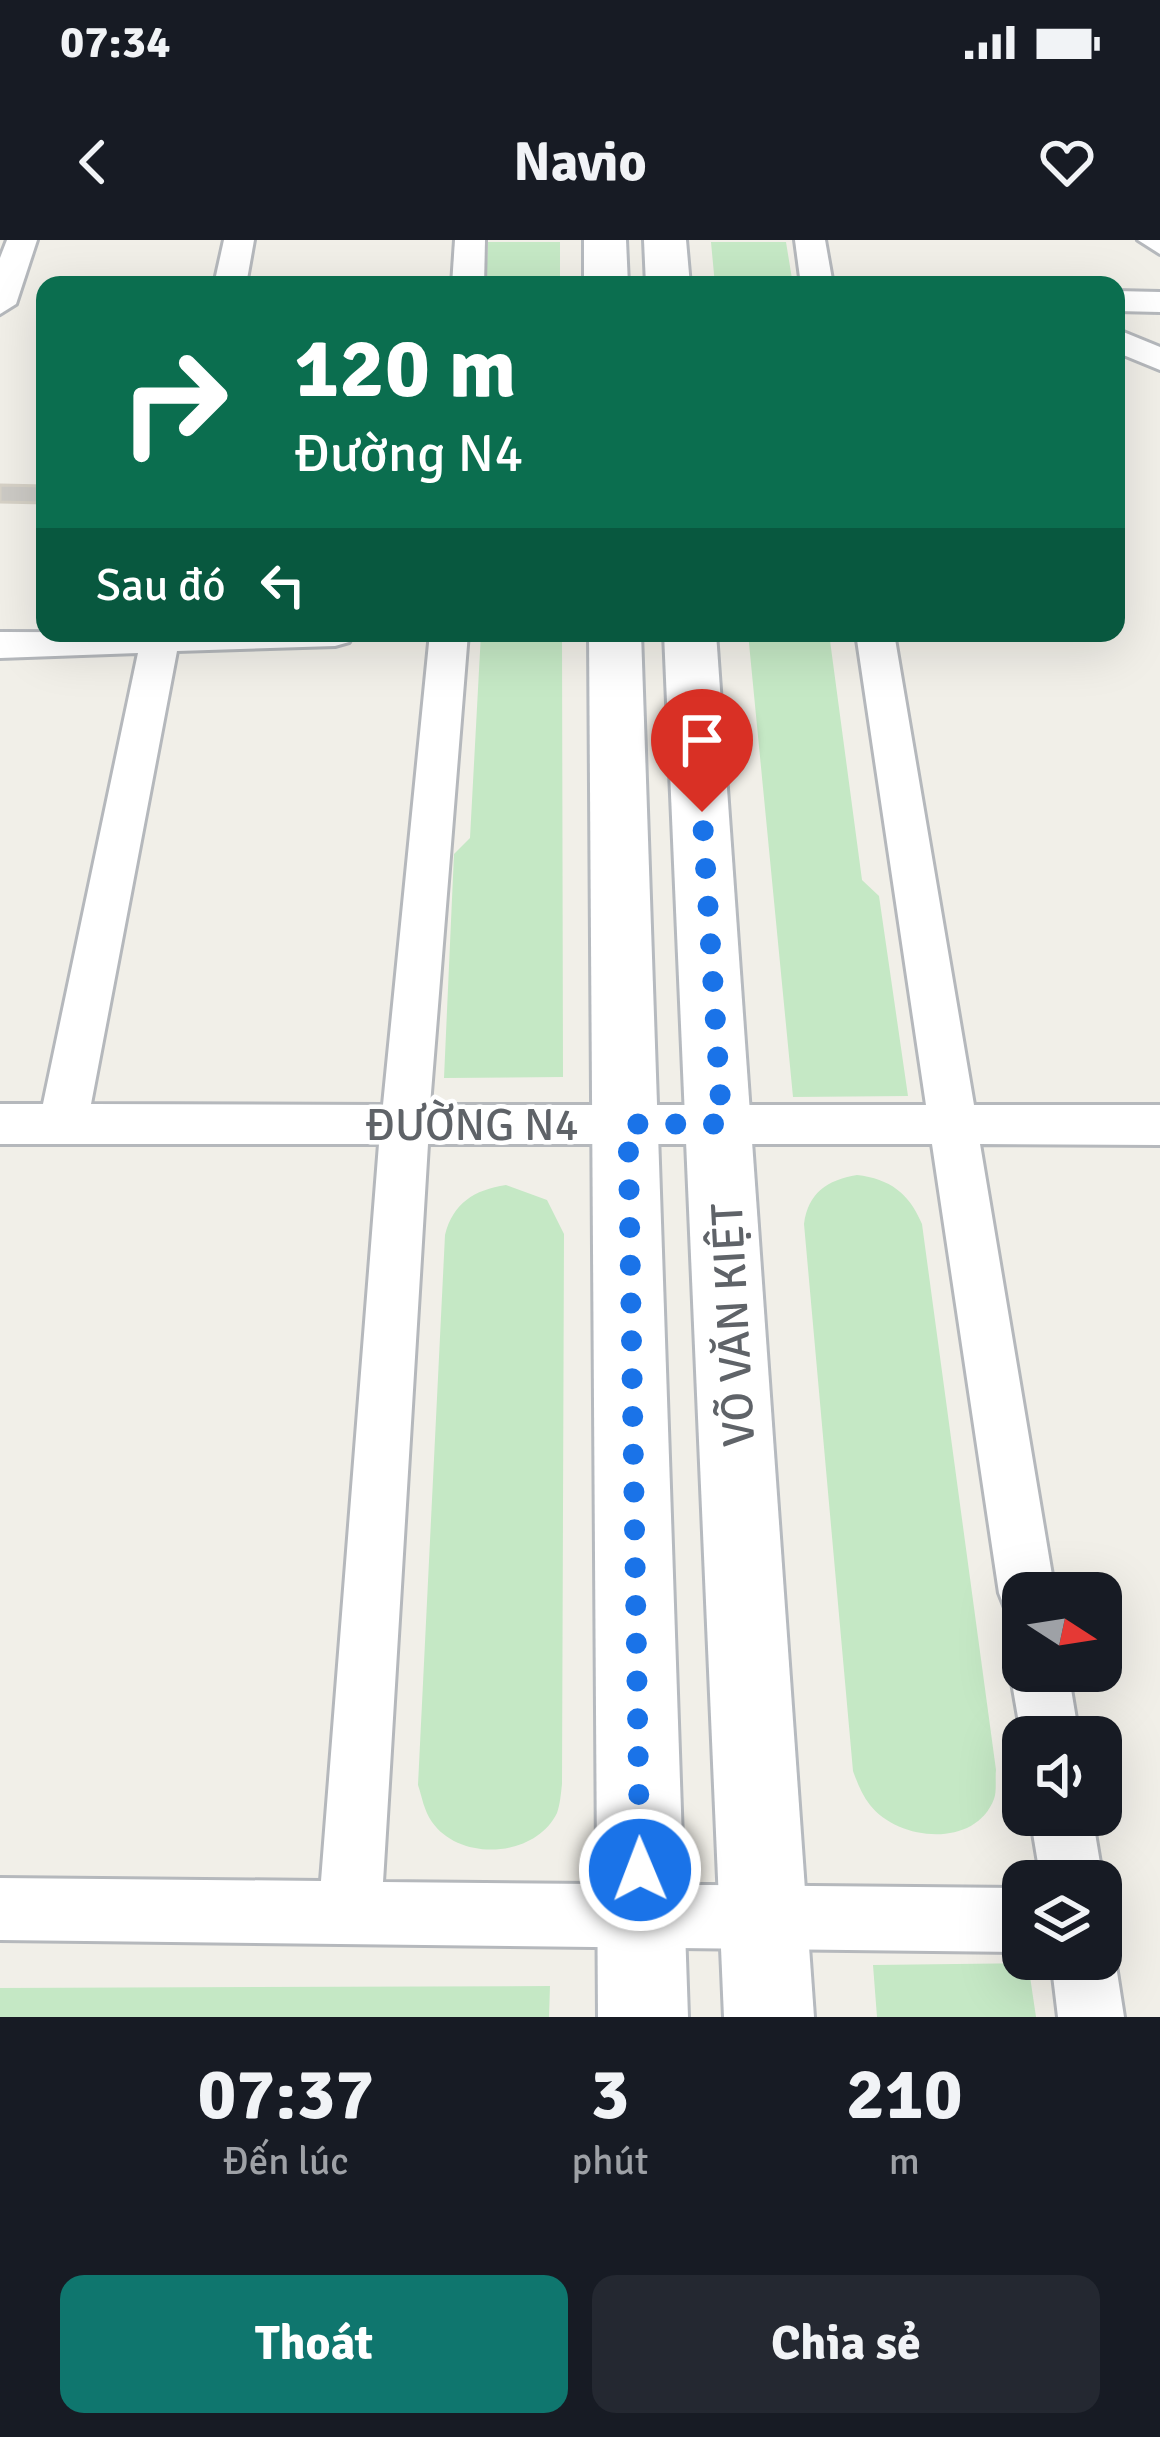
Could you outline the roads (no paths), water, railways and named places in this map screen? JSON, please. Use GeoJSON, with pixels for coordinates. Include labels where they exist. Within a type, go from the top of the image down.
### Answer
{"type":"FeatureCollection","features":[{"type":"Feature","properties":{"kind":"main road"},"geometry":{"type":"LineString","coordinates":[[605,240],[606,276]]}},
{"type":"Feature","properties":{"kind":"main road"},"geometry":{"type":"LineString","coordinates":[[665,240],[667,276]]}},
{"type":"Feature","properties":{"kind":"main road"},"geometry":{"type":"LineString","coordinates":[[615,642],[643,2017]]}},
{"type":"Feature","properties":{"kind":"main road","name":"VÕ VĂN KIỆT"},"geometry":{"type":"LineString","coordinates":[[691,642],[722,1124],[769,2017]]}},
{"type":"Feature","properties":{"kind":"street"},"geometry":{"type":"LineString","coordinates":[[0,304],[22,240]]}},
{"type":"Feature","properties":{"kind":"street"},"geometry":{"type":"LineString","coordinates":[[232,276],[239,240]]}},
{"type":"Feature","properties":{"kind":"street"},"geometry":{"type":"LineString","coordinates":[[468,276],[470,240]]}},
{"type":"Feature","properties":{"kind":"street"},"geometry":{"type":"LineString","coordinates":[[810,240],[816,276]]}},
{"type":"Feature","properties":{"kind":"street"},"geometry":{"type":"LineString","coordinates":[[1125,301],[1160,302]]}},
{"type":"Feature","properties":{"kind":"street"},"geometry":{"type":"LineString","coordinates":[[1125,343],[1160,360]]}},
{"type":"Feature","properties":{"kind":"street"},"geometry":{"type":"LineString","coordinates":[[0,645],[53,642]]}},
{"type":"Feature","properties":{"kind":"street"},"geometry":{"type":"LineString","coordinates":[[64,1124],[159,642]]}},
{"type":"Feature","properties":{"kind":"street"},"geometry":{"type":"LineString","coordinates":[[350,1913],[405,1124],[448,642]]}},
{"type":"Feature","properties":{"kind":"street"},"geometry":{"type":"LineString","coordinates":[[876,642],[1025,1572]]}},
{"type":"Feature","properties":{"kind":"street","name":"ĐƯỜNG N4"},"geometry":{"type":"LineString","coordinates":[[0,1124],[1160,1125]]}},
{"type":"Feature","properties":{"kind":"street"},"geometry":{"type":"LineString","coordinates":[[0,1910],[1002,1920]]}},
{"type":"Feature","properties":{"kind":"street"},"geometry":{"type":"LineString","coordinates":[[1086,1980],[1091,2017]]}}]}
